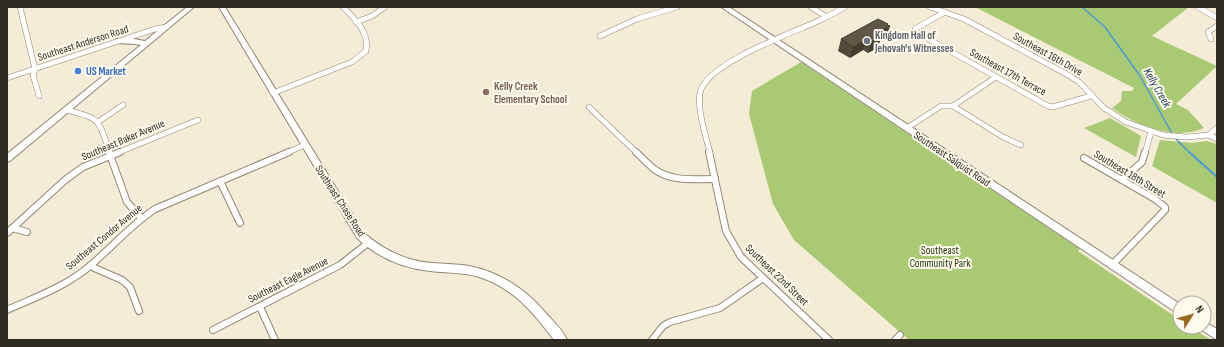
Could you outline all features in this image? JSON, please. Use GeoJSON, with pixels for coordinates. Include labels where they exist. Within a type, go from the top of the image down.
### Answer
{"type":"FeatureCollection","features":[{"type":"Feature","properties":{"kind":"street"},"geometry":{"type":"LineString","coordinates":[[20,7],[35,69],[33,75],[39,96]]}},
{"type":"Feature","properties":{"kind":"street"},"geometry":{"type":"LineString","coordinates":[[7,159],[191,7]]}},
{"type":"Feature","properties":{"kind":"street","name":"Southeast Chase Road"},"geometry":{"type":"LineString","coordinates":[[222,7],[354,226],[368,243],[389,256],[410,263],[473,271],[498,280],[526,298],[537,309],[561,340]]}},
{"type":"Feature","properties":{"kind":"street"},"geometry":{"type":"LineString","coordinates":[[273,93],[352,62],[363,55],[366,51],[368,42],[356,22],[343,7]]}},
{"type":"Feature","properties":{"kind":"street"},"geometry":{"type":"LineString","coordinates":[[356,22],[372,16],[385,7]]}},
{"type":"Feature","properties":{"kind":"street"},"geometry":{"type":"LineString","coordinates":[[600,36],[637,20],[677,7]]}},
{"type":"Feature","properties":{"kind":"street","name":"Southeast Salquist Road"},"geometry":{"type":"LineString","coordinates":[[724,7],[1172,305]]}},
{"type":"Feature","properties":{"kind":"street"},"geometry":{"type":"LineString","coordinates":[[811,7],[827,16]]}},
{"type":"Feature","properties":{"kind":"street"},"geometry":{"type":"LineString","coordinates":[[588,107],[655,170],[662,174],[678,179],[715,179],[699,108],[699,97],[702,86],[708,77],[718,69],[773,40],[846,7]]}},
{"type":"Feature","properties":{"kind":"street","name":"Southeast 16th Drive"},"geometry":{"type":"LineString","coordinates":[[930,7],[964,19],[1070,76],[1079,82],[1091,96],[1114,115],[1126,122],[1151,132],[1175,137],[1209,135],[1217,139]]}},
{"type":"Feature","properties":{"kind":"street"},"geometry":{"type":"LineString","coordinates":[[1198,7],[1217,18]]}},
{"type":"Feature","properties":{"kind":"street","name":"Southeast 17th Terrace"},"geometry":{"type":"LineString","coordinates":[[945,12],[915,29],[916,32],[1050,107],[1091,96]]}},
{"type":"Feature","properties":{"kind":"street"},"geometry":{"type":"LineString","coordinates":[[1211,39],[1208,32],[1217,26]]}},
{"type":"Feature","properties":{"kind":"street","name":"Southeast Anderson Road"},"geometry":{"type":"LineString","coordinates":[[7,78],[155,29],[166,28]]}},
{"type":"Feature","properties":{"kind":"street"},"geometry":{"type":"LineString","coordinates":[[119,41],[134,41],[146,44]]}},
{"type":"Feature","properties":{"kind":"street"},"geometry":{"type":"LineString","coordinates":[[953,106],[996,77]]}},
{"type":"Feature","properties":{"kind":"street"},"geometry":{"type":"LineString","coordinates":[[98,122],[123,105]]}},
{"type":"Feature","properties":{"kind":"street"},"geometry":{"type":"LineString","coordinates":[[907,128],[941,106],[953,106],[1003,137],[1021,145]]}},
{"type":"Feature","properties":{"kind":"street"},"geometry":{"type":"LineString","coordinates":[[66,110],[88,115],[98,122],[111,154],[127,202],[140,218]]}},
{"type":"Feature","properties":{"kind":"street","name":"Southeast Baker Avenue"},"geometry":{"type":"LineString","coordinates":[[10,230],[74,173],[111,154],[198,120]]}},
{"type":"Feature","properties":{"kind":"street"},"geometry":{"type":"LineString","coordinates":[[1209,135],[1217,128]]}},
{"type":"Feature","properties":{"kind":"street"},"geometry":{"type":"LineString","coordinates":[[1122,180],[1142,162],[1151,132]]}},
{"type":"Feature","properties":{"kind":"street","name":"Southeast Condor Avenue"},"geometry":{"type":"LineString","coordinates":[[7,310],[54,289],[90,266],[140,218],[155,209],[305,145]]}},
{"type":"Feature","properties":{"kind":"street","name":"Southeast 18th Street"},"geometry":{"type":"LineString","coordinates":[[1084,158],[1154,199],[1164,207],[1165,210],[1112,265]]}},
{"type":"Feature","properties":{"kind":"street","name":"Southeast 22nd Street"},"geometry":{"type":"LineString","coordinates":[[715,179],[726,231],[741,257],[829,340]]}},
{"type":"Feature","properties":{"kind":"street"},"geometry":{"type":"LineString","coordinates":[[220,181],[240,223]]}},
{"type":"Feature","properties":{"kind":"street"},"geometry":{"type":"LineString","coordinates":[[10,230],[27,232]]}},
{"type":"Feature","properties":{"kind":"street","name":"Southeast Eagle Avenue"},"geometry":{"type":"LineString","coordinates":[[213,330],[340,266],[368,243]]}},
{"type":"Feature","properties":{"kind":"street"},"geometry":{"type":"LineString","coordinates":[[90,266],[122,280],[130,287],[139,311]]}},
{"type":"Feature","properties":{"kind":"street"},"geometry":{"type":"LineString","coordinates":[[652,340],[656,333],[666,324],[720,308],[763,278]]}},
{"type":"Feature","properties":{"kind":"street"},"geometry":{"type":"LineString","coordinates":[[260,307],[275,340]]}},
{"type":"Feature","properties":{"kind":"green space"},"geometry":{"type":"Polygon","coordinates":[[[975,7],[1189,7],[1152,36],[1217,66],[1176,104],[1188,110],[1204,128],[1193,132],[1169,132],[1156,130],[1133,121],[1112,108],[1121,101],[1122,91],[1132,91],[1134,88],[975,7]]]}},
{"type":"Feature","properties":{"kind":"green space","name":"Southeast Community Park"},"geometry":{"type":"Polygon","coordinates":[[[801,62],[1080,249],[1078,251],[1172,315],[1172,335],[1203,335],[1211,340],[909,340],[794,240],[773,204],[749,114],[752,91],[801,62]]]}},
{"type":"Feature","properties":{"kind":"green space"},"geometry":{"type":"Polygon","coordinates":[[[1110,118],[1141,136],[1136,157],[1084,128],[1110,118]]]}},
{"type":"Feature","properties":{"kind":"green space"},"geometry":{"type":"Polygon","coordinates":[[[1160,140],[1192,143],[1207,141],[1217,144],[1217,203],[1152,166],[1160,140]]]}},
{"type":"Feature","properties":{"kind":"building"},"geometry":{"type":"Polygon","coordinates":[[[878,19],[890,26],[876,34],[881,37],[872,42],[867,39],[853,47],[841,39],[878,19]]]}},
{"type":"Feature","properties":{"kind":"waterway","name":"Kelly Creek"},"geometry":{"type":"LineString","coordinates":[[1082,7],[1105,27],[1140,76],[1174,137],[1189,152]]}},
{"type":"Feature","properties":{"kind":"waterway","name":"Kelly Creek"},"geometry":{"type":"LineString","coordinates":[[1189,152],[1217,177]]}},
{"type":"Feature","properties":{"kind":"place","name":"Kingdom Hall of Jehovah's Witnesses"},"geometry":{"type":"Point","coordinates":[867,41]}},
{"type":"Feature","properties":{"kind":"place","name":"US Market"},"geometry":{"type":"Point","coordinates":[78,71]}},
{"type":"Feature","properties":{"kind":"place","name":"Kelly Creek Elementary School"},"geometry":{"type":"Point","coordinates":[486,92]}}]}
